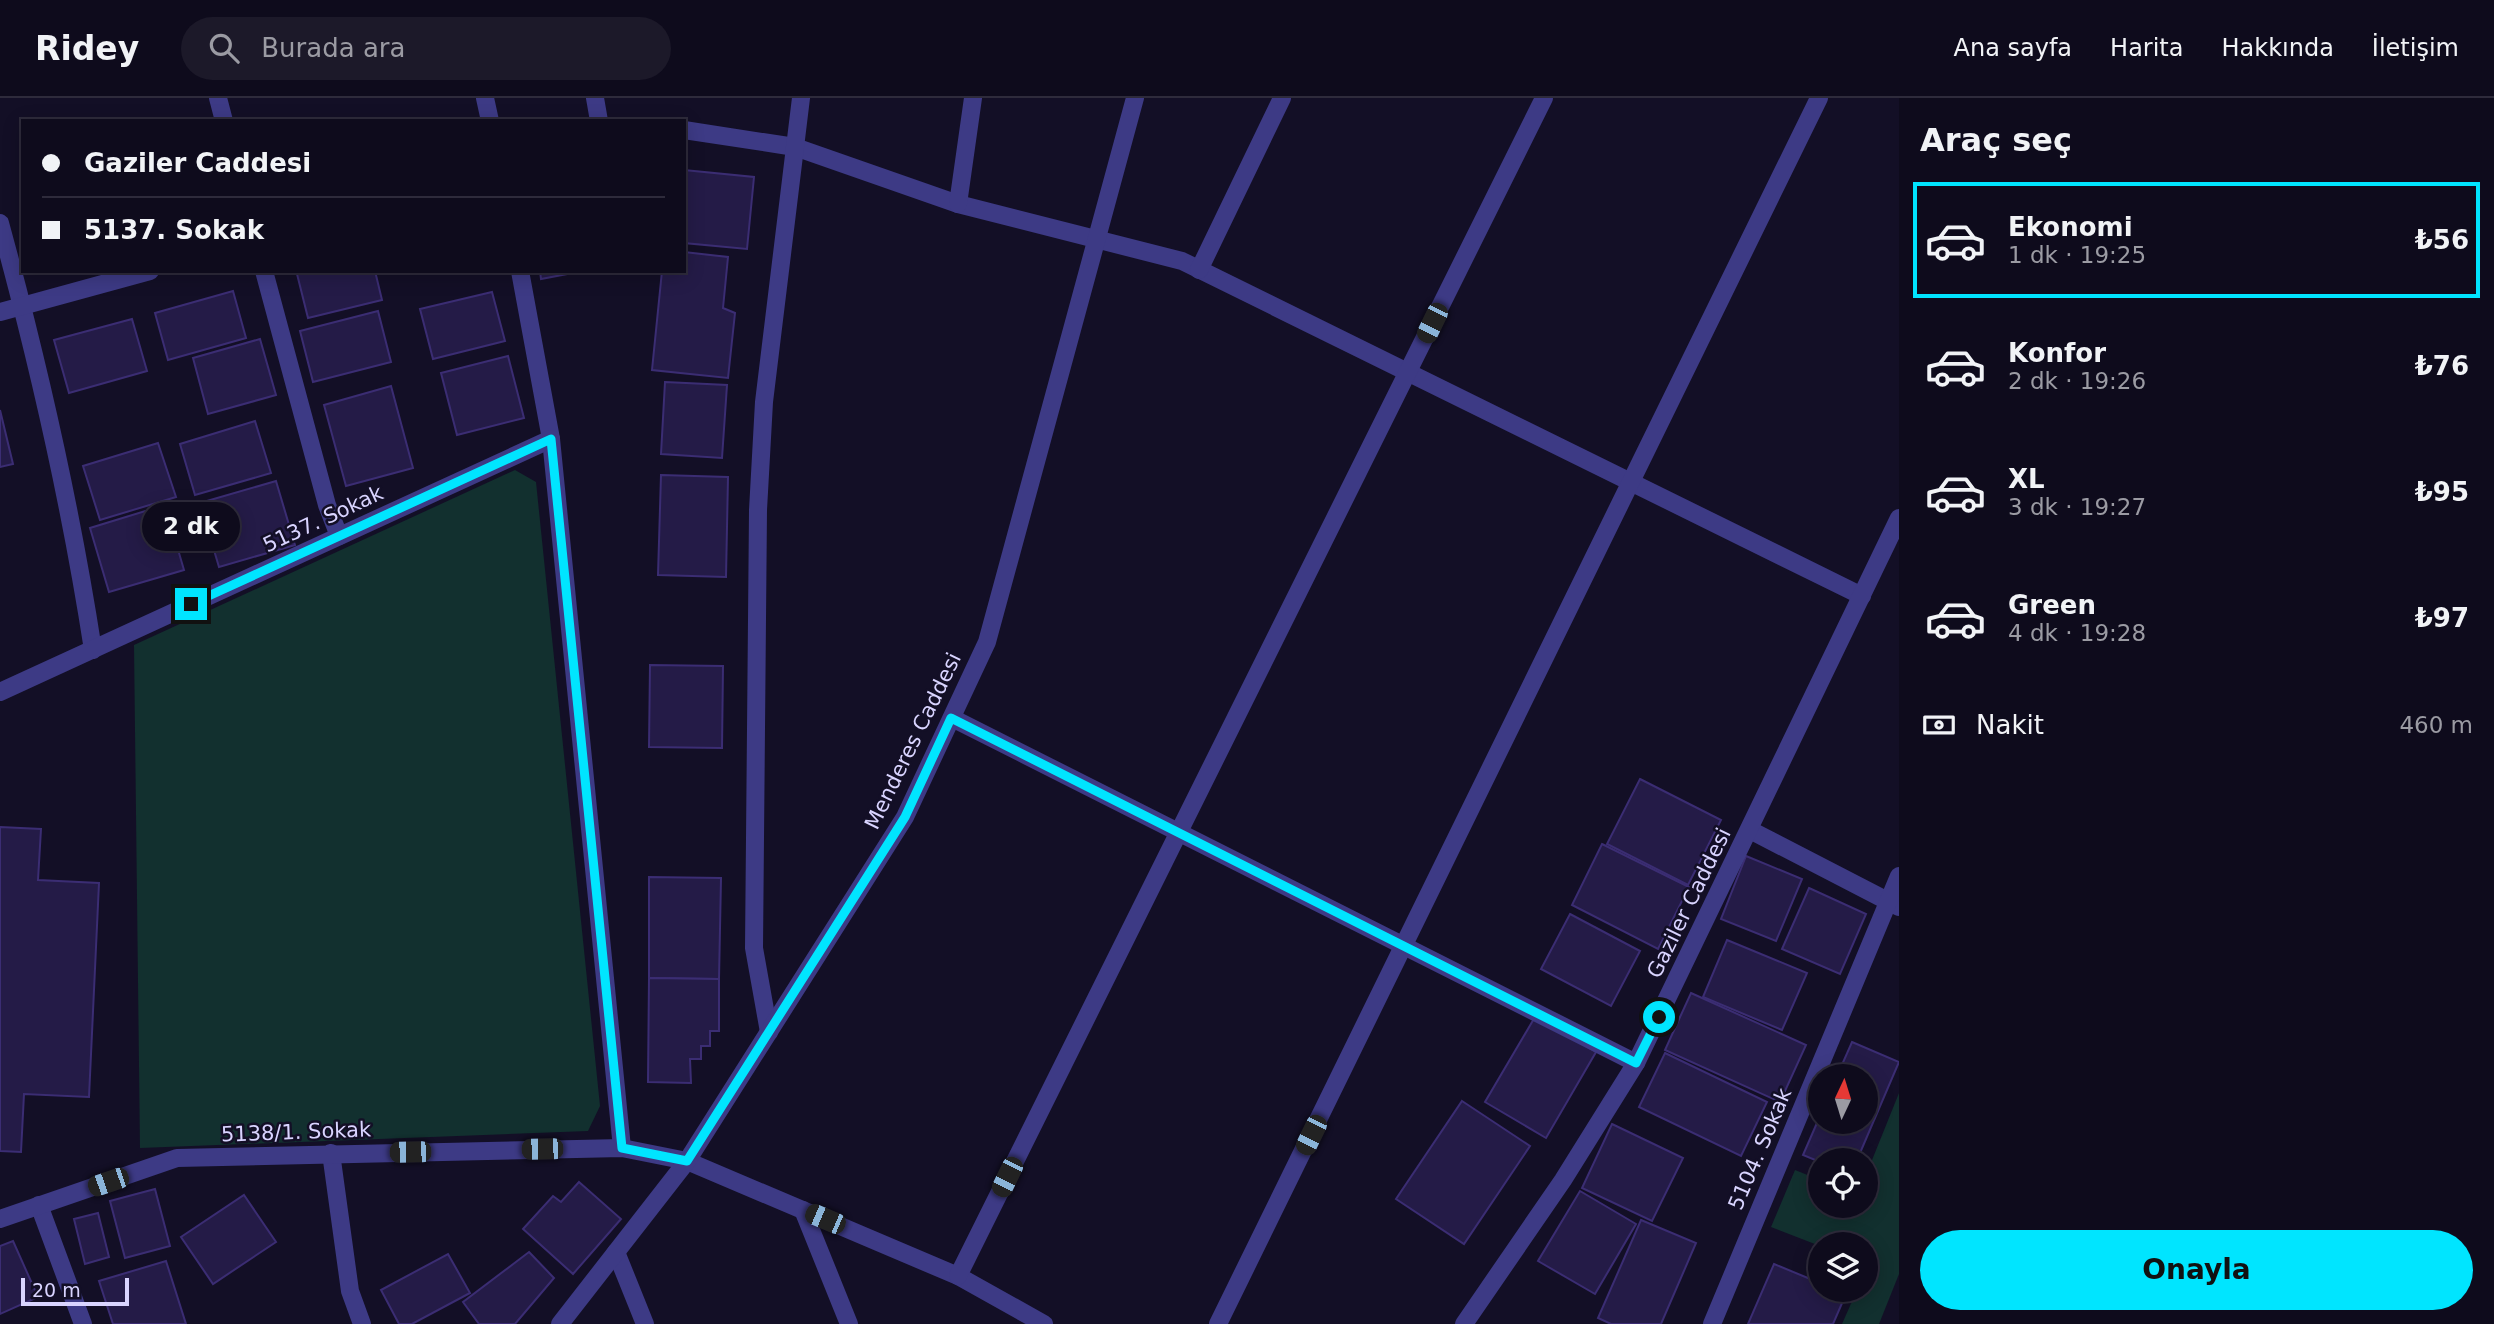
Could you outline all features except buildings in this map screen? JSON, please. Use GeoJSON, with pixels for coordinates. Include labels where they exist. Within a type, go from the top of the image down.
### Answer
{"type":"FeatureCollection","features":[{"type":"Feature","properties":{"kind":"street"},"geometry":{"type":"LineString","coordinates":[[218,98],[223,119]]}},
{"type":"Feature","properties":{"kind":"street"},"geometry":{"type":"LineString","coordinates":[[485,98],[490,119]]}},
{"type":"Feature","properties":{"kind":"street"},"geometry":{"type":"LineString","coordinates":[[595,98],[599,119]]}},
{"type":"Feature","properties":{"kind":"street"},"geometry":{"type":"LineString","coordinates":[[769,1032],[754,948],[758,510],[764,402],[801,98]]}},
{"type":"Feature","properties":{"kind":"street"},"geometry":{"type":"LineString","coordinates":[[958,204],[973,98]]}},
{"type":"Feature","properties":{"kind":"street","name":"Menderes Caddesi"},"geometry":{"type":"LineString","coordinates":[[560,1324],[687,1161],[905,817],[987,642],[1135,98]]}},
{"type":"Feature","properties":{"kind":"street"},"geometry":{"type":"LineString","coordinates":[[1199,270],[1282,98]]}},
{"type":"Feature","properties":{"kind":"street"},"geometry":{"type":"LineString","coordinates":[[958,1276],[1544,98]]}},
{"type":"Feature","properties":{"kind":"street"},"geometry":{"type":"LineString","coordinates":[[1218,1324],[1819,98]]}},
{"type":"Feature","properties":{"kind":"street"},"geometry":{"type":"LineString","coordinates":[[686,130],[795,147],[958,204],[1097,237],[1182,261],[1862,596]]}},
{"type":"Feature","properties":{"kind":"street"},"geometry":{"type":"LineString","coordinates":[[0,223],[22,306],[85,598],[93,650]]}},
{"type":"Feature","properties":{"kind":"street"},"geometry":{"type":"LineString","coordinates":[[0,312],[143,273]]}},
{"type":"Feature","properties":{"kind":"street"},"geometry":{"type":"LineString","coordinates":[[265,273],[327,505],[339,536]]}},
{"type":"Feature","properties":{"kind":"street"},"geometry":{"type":"LineString","coordinates":[[520,273],[551,439],[622,1148]]}},
{"type":"Feature","properties":{"kind":"street","name":"5137. Sokak"},"geometry":{"type":"LineString","coordinates":[[0,692],[551,439]]}},
{"type":"Feature","properties":{"kind":"street","name":"Gaziler Caddesi"},"geometry":{"type":"LineString","coordinates":[[1464,1324],[1563,1180],[1636,1063],[1899,518]]}},
{"type":"Feature","properties":{"kind":"street"},"geometry":{"type":"LineString","coordinates":[[951,718],[1636,1063]]}},
{"type":"Feature","properties":{"kind":"street"},"geometry":{"type":"LineString","coordinates":[[1750,830],[1893,905]]}},
{"type":"Feature","properties":{"kind":"street","name":"5104. Sokak"},"geometry":{"type":"LineString","coordinates":[[1712,1324],[1893,905],[1899,876]]}},
{"type":"Feature","properties":{"kind":"street","name":"5138/1. Sokak"},"geometry":{"type":"LineString","coordinates":[[0,1219],[177,1158],[622,1148],[687,1161],[958,1276],[1044,1324]]}},
{"type":"Feature","properties":{"kind":"street"},"geometry":{"type":"LineString","coordinates":[[331,1153],[350,1291],[362,1324]]}},
{"type":"Feature","properties":{"kind":"street"},"geometry":{"type":"LineString","coordinates":[[39,1205],[83,1324]]}},
{"type":"Feature","properties":{"kind":"street"},"geometry":{"type":"LineString","coordinates":[[803,1210],[849,1324]]}},
{"type":"Feature","properties":{"kind":"street"},"geometry":{"type":"LineString","coordinates":[[616,1252],[645,1324]]}},
{"type":"Feature","properties":{"kind":"green space"},"geometry":{"type":"Polygon","coordinates":[[[515,470],[536,482],[600,1106],[588,1131],[140,1148],[134,645],[515,470]]]}},
{"type":"Feature","properties":{"kind":"green space"},"geometry":{"type":"Polygon","coordinates":[[[1899,1093],[1899,1274],[1879,1324],[1842,1324],[1852,1302],[1878,1302],[1878,1232],[1808,1232],[1808,1241],[1771,1227],[1795,1170],[1808,1175],[1808,1218],[1878,1218],[1877,1148],[1899,1093]]]}},
{"type":"Feature","properties":{"kind":"route"},"geometry":{"type":"LineString","coordinates":[[191,604],[551,439],[622,1148],[687,1161],[905,817],[951,718],[1636,1063],[1659,1017]]}}]}
